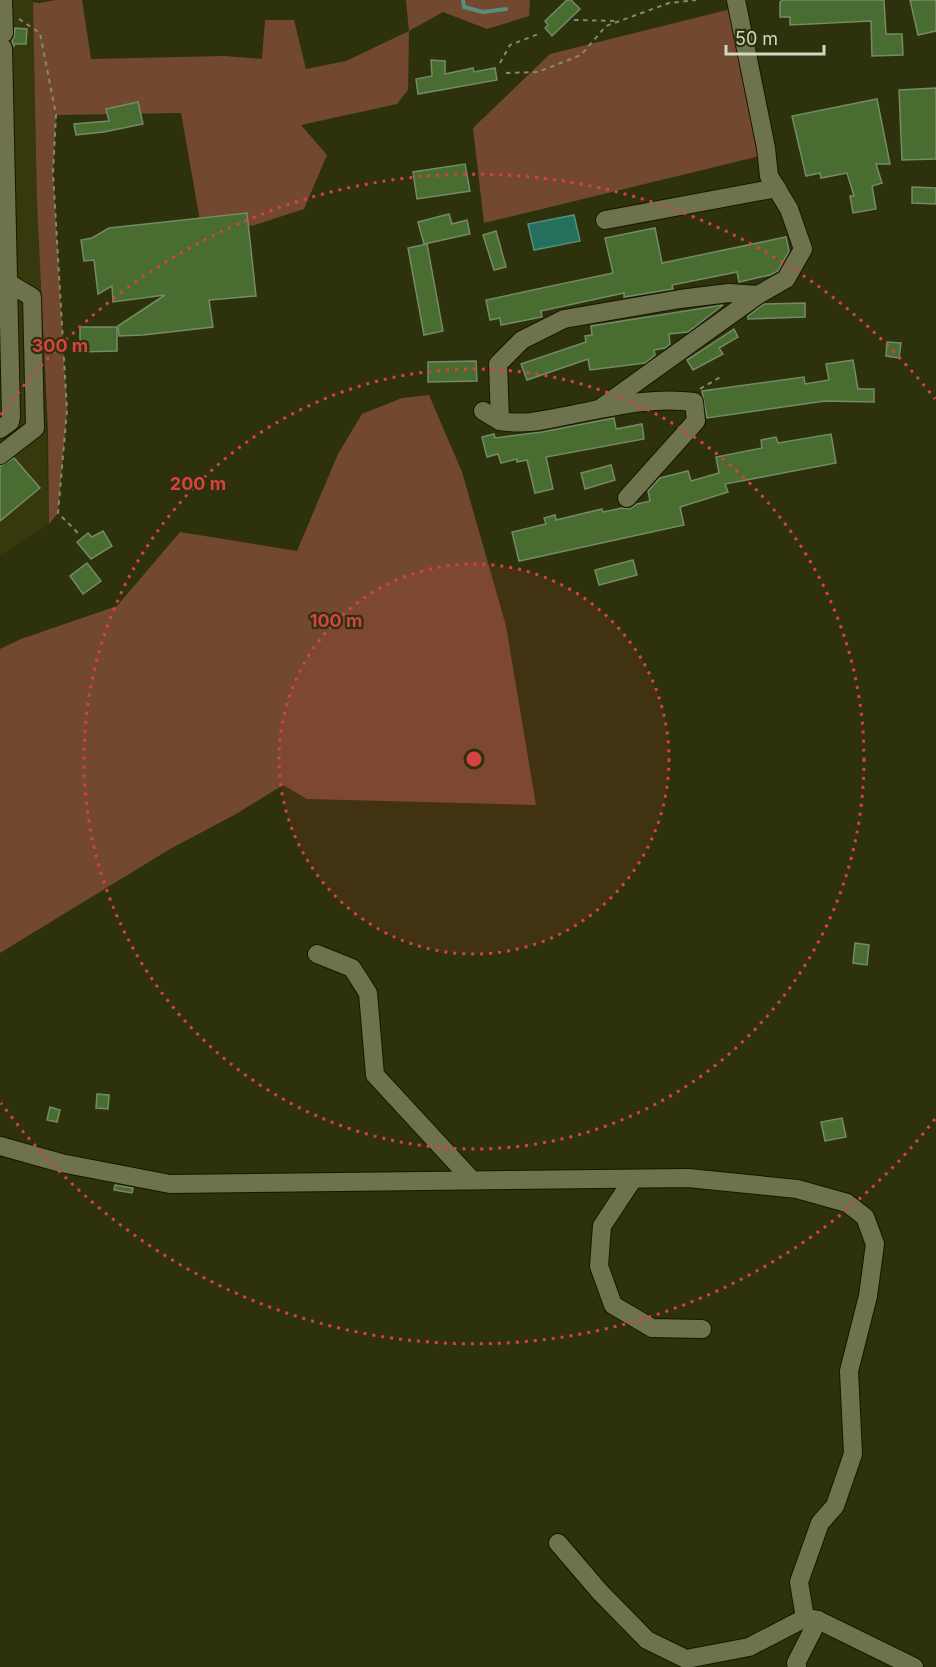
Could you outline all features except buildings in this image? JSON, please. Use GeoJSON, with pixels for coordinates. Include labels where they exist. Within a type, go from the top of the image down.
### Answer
{"type":"FeatureCollection","features":[{"type":"Feature","properties":{"kind":"street"},"geometry":{"type":"LineString","coordinates":[[598,410],[758,295],[786,279],[803,249],[789,209],[769,176],[766,148],[736,0]]}},
{"type":"Feature","properties":{"kind":"street"},"geometry":{"type":"LineString","coordinates":[[0,429],[10,422],[5,393],[7,282],[3,252],[3,4]]}},
{"type":"Feature","properties":{"kind":"street"},"geometry":{"type":"LineString","coordinates":[[605,220],[777,188]]}},
{"type":"Feature","properties":{"kind":"street"},"geometry":{"type":"LineString","coordinates":[[0,455],[35,428],[32,297],[7,282]]}},
{"type":"Feature","properties":{"kind":"street"},"geometry":{"type":"LineString","coordinates":[[500,421],[498,364],[522,340],[564,319],[680,299],[729,294],[758,295]]}},
{"type":"Feature","properties":{"kind":"street"},"geometry":{"type":"LineString","coordinates":[[483,411],[500,421],[520,424],[675,399],[694,402],[696,421],[627,498]]}},
{"type":"Feature","properties":{"kind":"street"},"geometry":{"type":"LineString","coordinates":[[317,954],[352,968],[368,993],[375,1075],[472,1180]]}},
{"type":"Feature","properties":{"kind":"street"},"geometry":{"type":"LineString","coordinates":[[0,1146],[61,1163],[170,1184],[688,1178],[797,1189],[847,1203],[865,1217],[874,1244],[868,1296],[849,1371],[853,1454],[835,1506],[820,1523],[799,1582],[812,1619],[796,1663],[797,1667]]}},
{"type":"Feature","properties":{"kind":"street"},"geometry":{"type":"LineString","coordinates":[[633,1179],[602,1226],[599,1266],[613,1305],[652,1328],[702,1329]]}},
{"type":"Feature","properties":{"kind":"street"},"geometry":{"type":"LineString","coordinates":[[558,1543],[600,1592],[647,1640],[686,1659],[749,1647],[812,1619],[914,1667]]}},
{"type":"Feature","properties":{"kind":"path"},"geometry":{"type":"LineString","coordinates":[[506,73],[538,72],[581,55],[606,26],[669,3],[696,0]]}},
{"type":"Feature","properties":{"kind":"path"},"geometry":{"type":"LineString","coordinates":[[3,4],[40,33],[56,115],[53,173],[67,410],[58,513],[79,534]]}},
{"type":"Feature","properties":{"kind":"path"},"geometry":{"type":"LineString","coordinates":[[574,20],[621,21]]}},
{"type":"Feature","properties":{"kind":"path"},"geometry":{"type":"LineString","coordinates":[[500,63],[510,45],[541,33]]}},
{"type":"Feature","properties":{"kind":"shaded area"},"geometry":{"type":"Polygon","coordinates":[[[0,0],[33,0],[49,524],[0,555],[0,0]]]}},
{"type":"Feature","properties":{"kind":"shaded area"},"geometry":{"type":"Polygon","coordinates":[[[82,0],[91,59],[224,56],[262,59],[265,20],[294,20],[306,69],[346,61],[409,31],[408,90],[397,104],[301,125],[327,155],[304,209],[255,225],[202,232],[181,113],[56,115],[53,173],[67,410],[58,513],[49,524],[48,431],[37,201],[33,2],[82,0]]]}},
{"type":"Feature","properties":{"kind":"shaded area"},"geometry":{"type":"Polygon","coordinates":[[[406,0],[530,0],[529,16],[487,29],[443,12],[409,31],[406,0]]]}},
{"type":"Feature","properties":{"kind":"shaded area"},"geometry":{"type":"Polygon","coordinates":[[[731,9],[760,156],[484,223],[473,128],[550,54],[731,9]]]}},
{"type":"Feature","properties":{"kind":"shaded area"},"geometry":{"type":"Polygon","coordinates":[[[429,395],[462,472],[506,626],[536,805],[307,799],[283,785],[236,814],[170,849],[0,953],[0,649],[21,639],[117,606],[180,532],[297,551],[338,454],[362,414],[402,398],[429,395]]]}},
{"type":"Feature","properties":{"kind":"water"},"geometry":{"type":"Polygon","coordinates":[[[574,215],[580,241],[534,250],[528,224],[574,215]]]}},
{"type":"Feature","properties":{"kind":"waterway"},"geometry":{"type":"LineString","coordinates":[[463,0],[464,7],[483,12],[506,9]]}}]}
